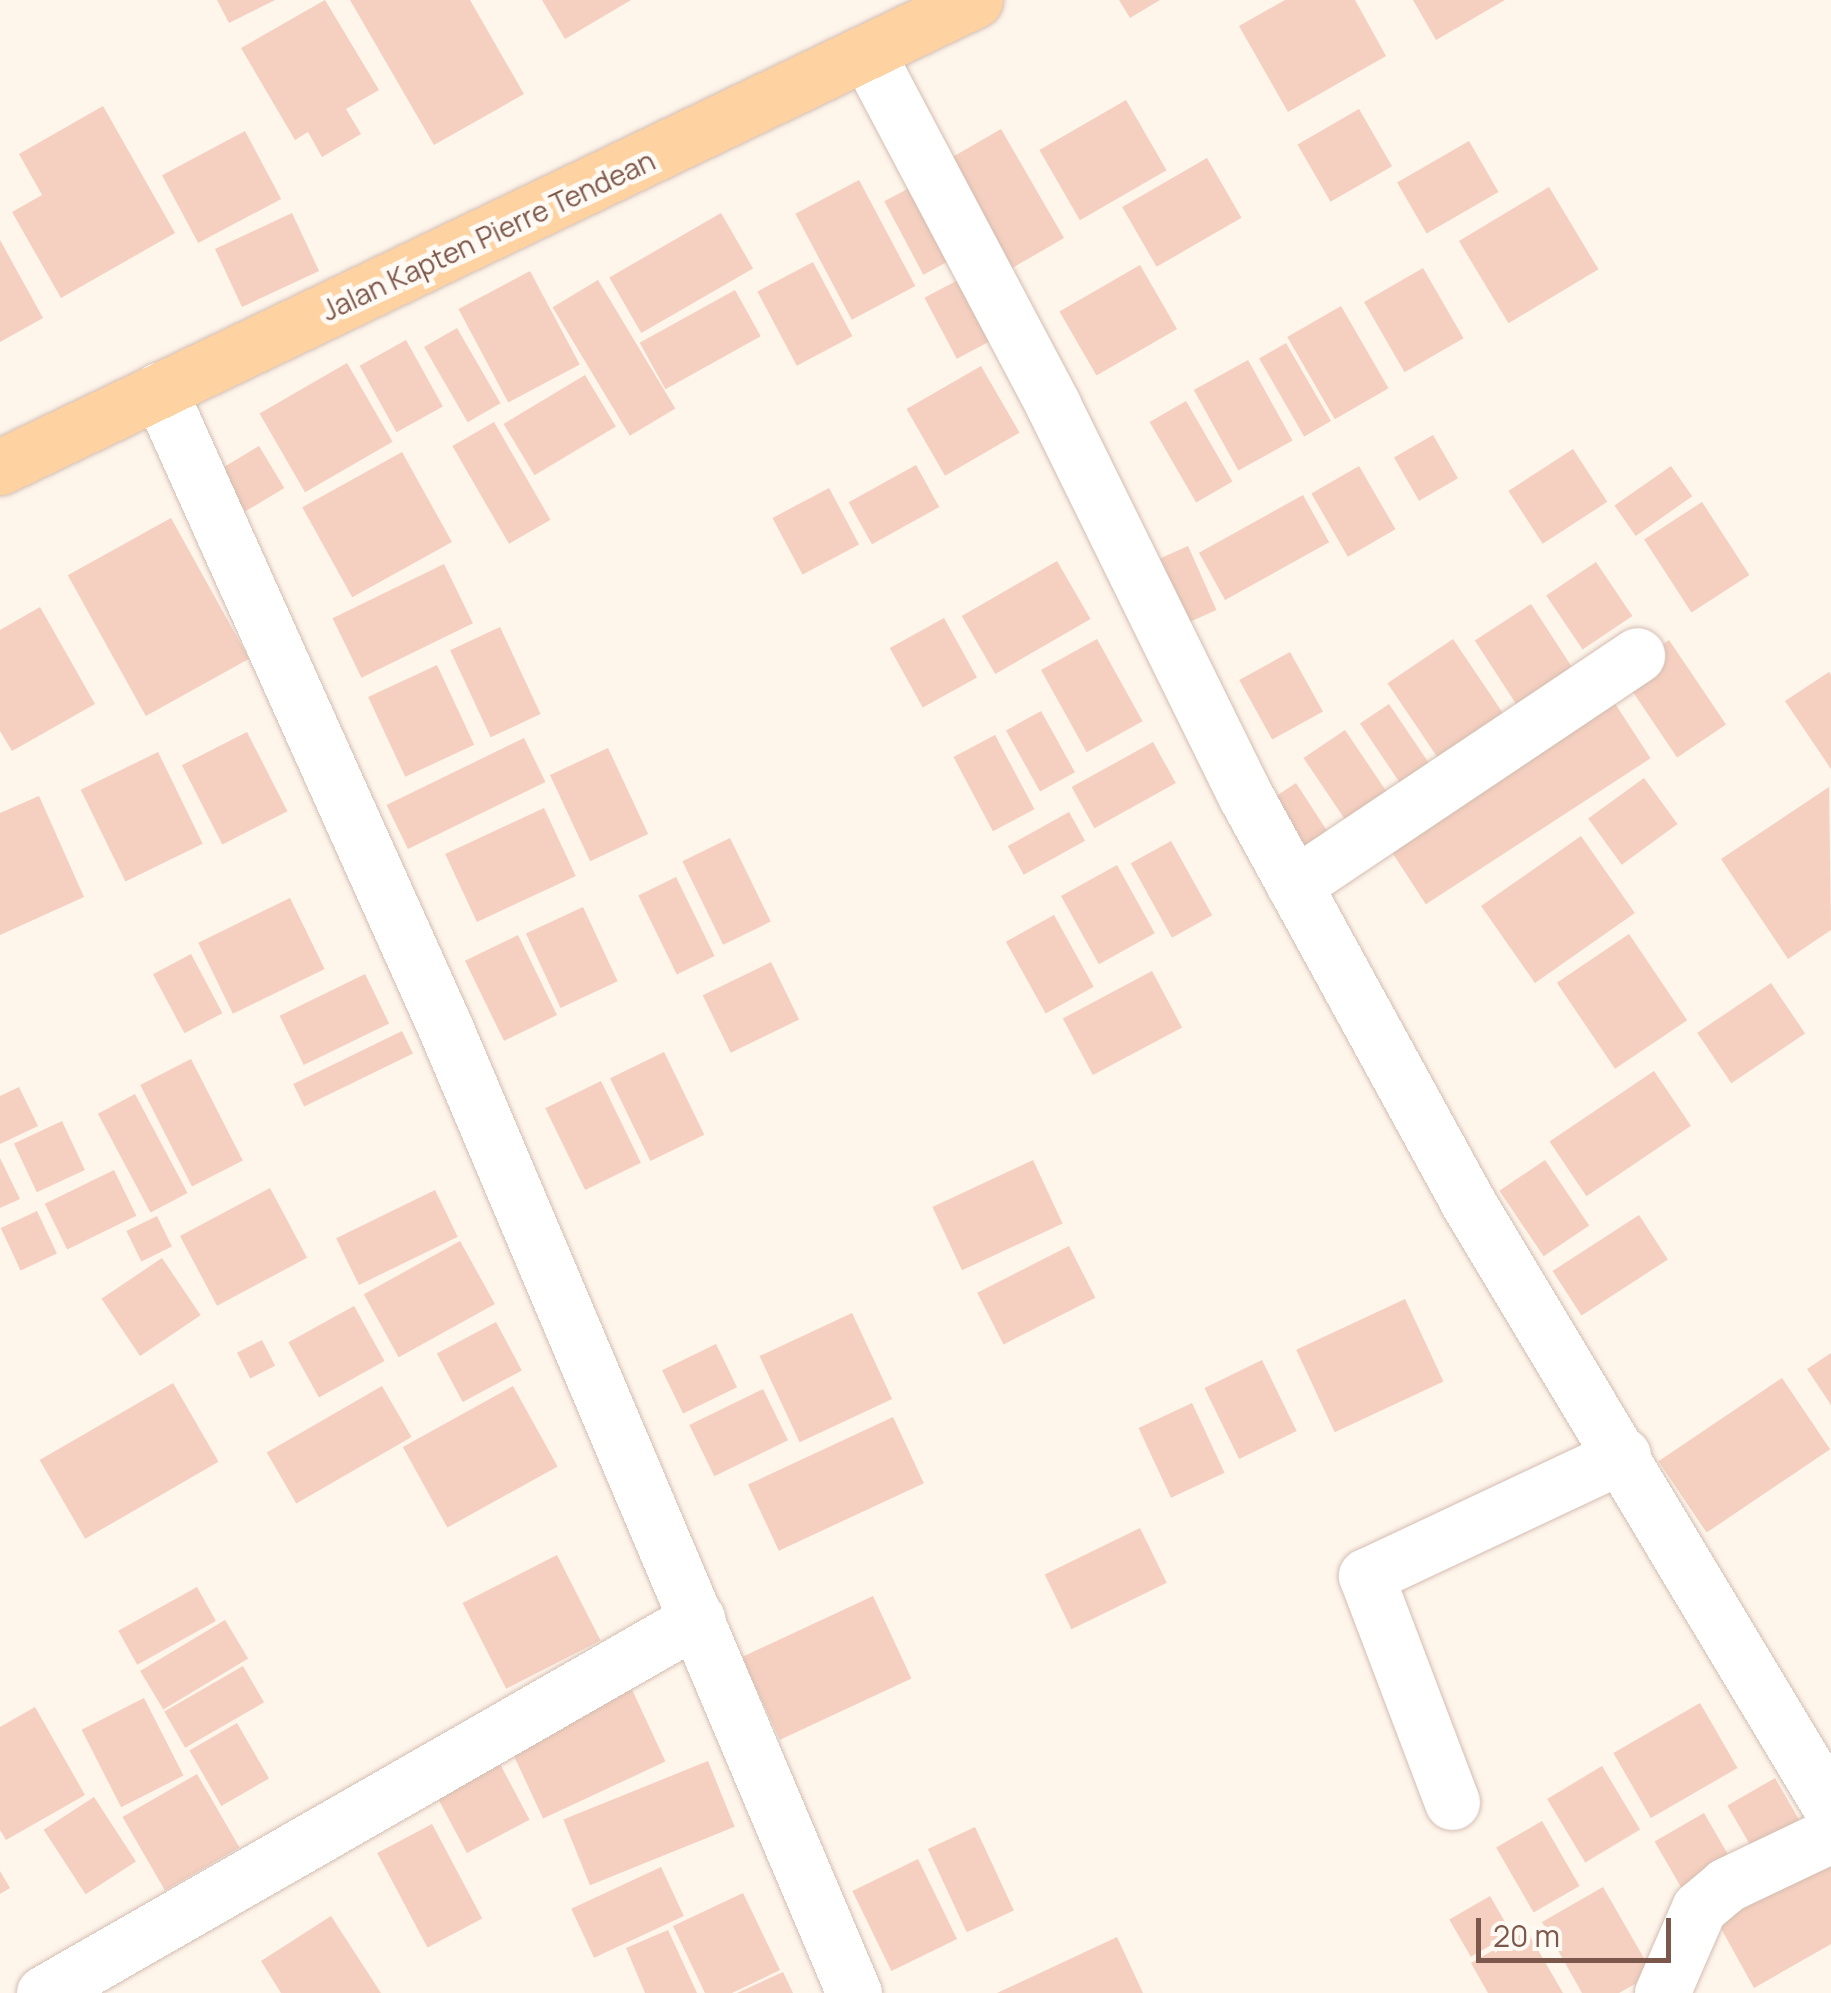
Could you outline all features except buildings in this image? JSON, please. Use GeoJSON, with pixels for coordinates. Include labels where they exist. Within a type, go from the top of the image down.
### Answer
{"type":"FeatureCollection","features":[{"type":"Feature","properties":{"kind":"main road","name":"Jalan Kapten Pierre Tendean"},"geometry":{"type":"LineString","coordinates":[[0,468],[868,56],[974,0]]}},
{"type":"Feature","properties":{"kind":"street"},"geometry":{"type":"LineString","coordinates":[[868,56],[1294,885],[1467,1201],[1623,1455],[1831,1808]]}},
{"type":"Feature","properties":{"kind":"street"},"geometry":{"type":"LineString","coordinates":[[160,390],[445,1028],[854,1993]]}},
{"type":"Feature","properties":{"kind":"street"},"geometry":{"type":"LineString","coordinates":[[1294,885],[1638,655]]}},
{"type":"Feature","properties":{"kind":"street"},"geometry":{"type":"LineString","coordinates":[[1452,1802],[1366,1576],[1623,1455]]}},
{"type":"Feature","properties":{"kind":"street"},"geometry":{"type":"LineString","coordinates":[[44,1993],[697,1619]]}},
{"type":"Feature","properties":{"kind":"street"},"geometry":{"type":"LineString","coordinates":[[1662,1993],[1699,1908],[1726,1885],[1831,1835]]}}]}
